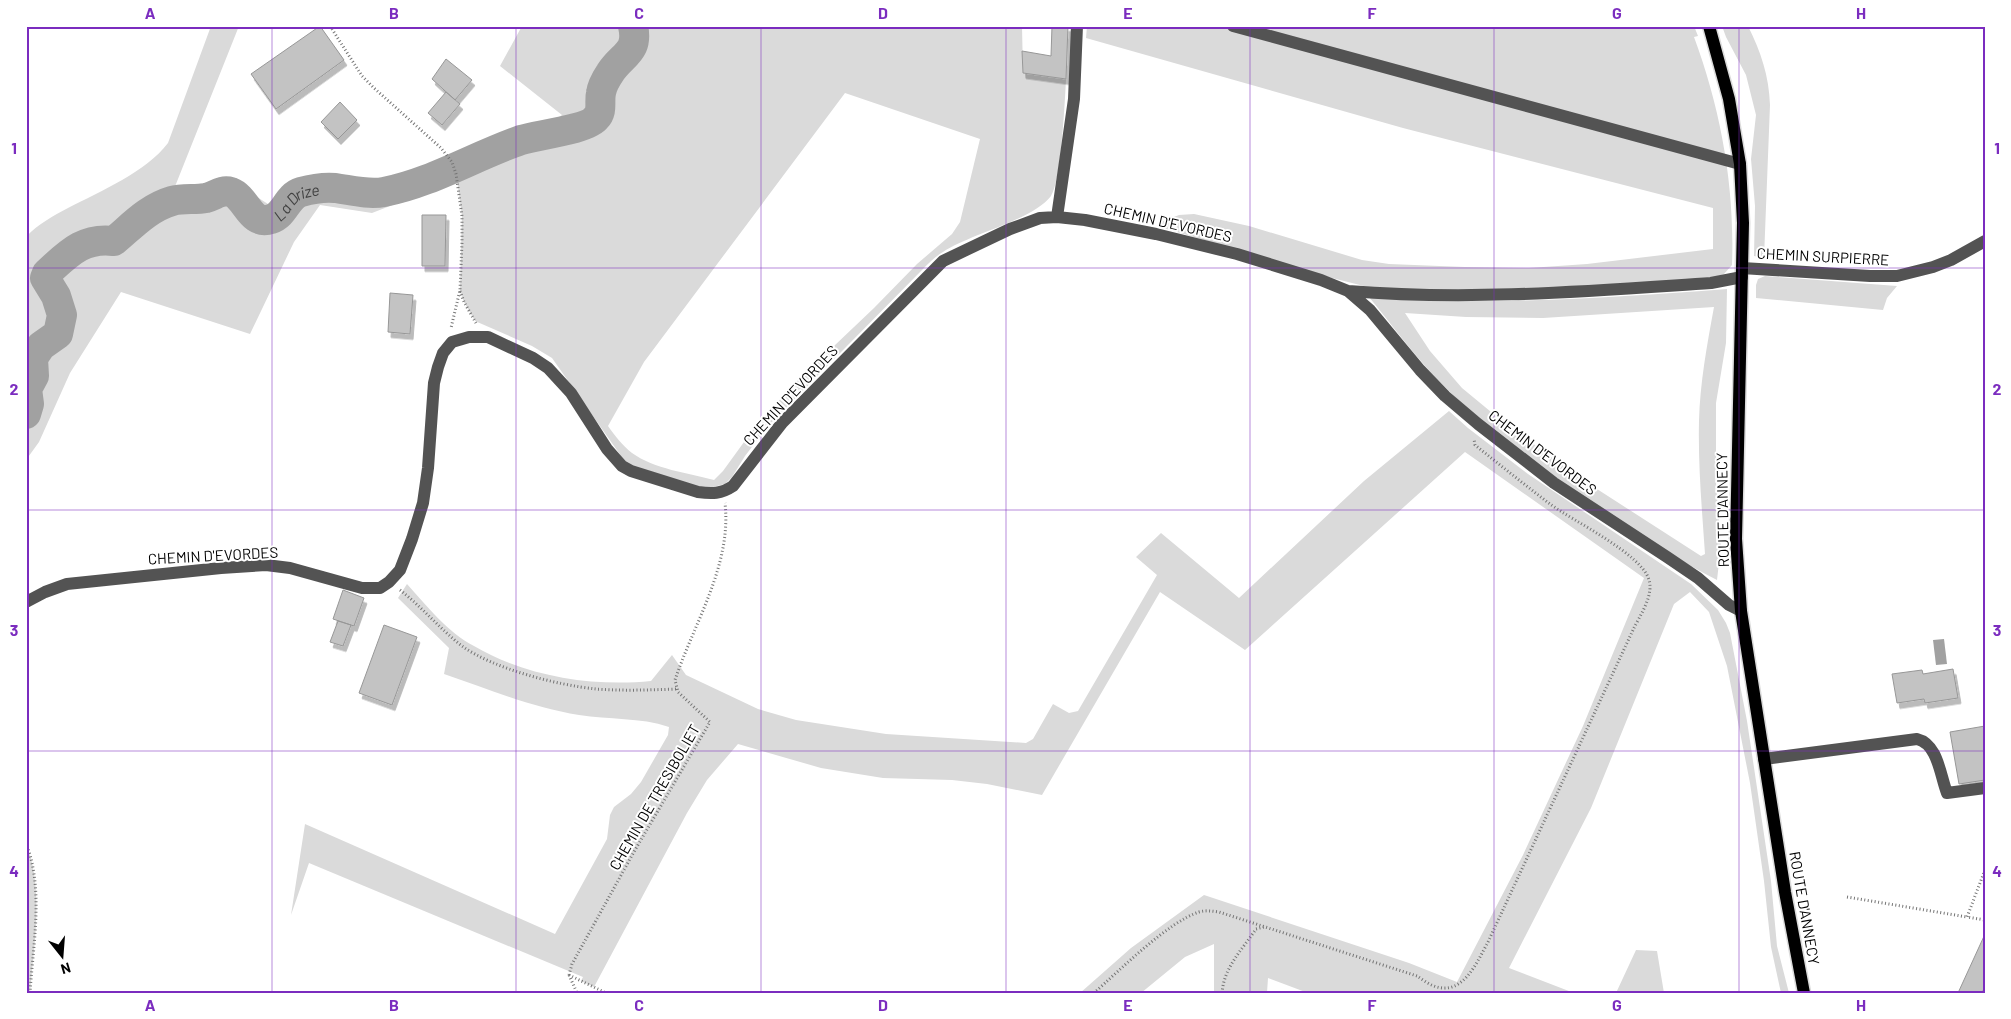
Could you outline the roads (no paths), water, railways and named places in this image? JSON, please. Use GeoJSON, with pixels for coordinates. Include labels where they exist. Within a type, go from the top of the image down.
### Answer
{"type":"FeatureCollection","features":[{"type":"Feature","properties":{"kind":"main road","name":"ROUTE D'ANNECY"},"geometry":{"type":"LineString","coordinates":[[1709,26],[1729,99],[1740,164],[1743,223],[1736,530],[1741,611],[1785,892],[1804,993]]}},
{"type":"Feature","properties":{"kind":"street"},"geometry":{"type":"LineString","coordinates":[[1057,217],[1074,99],[1077,26]]}},
{"type":"Feature","properties":{"kind":"street"},"geometry":{"type":"LineString","coordinates":[[1233,26],[1740,164]]}},
{"type":"Feature","properties":{"kind":"street","name":"CHEMIN D'EVORDES"},"geometry":{"type":"LineString","coordinates":[[26,602],[45,592],[67,584],[266,565],[290,568],[370,589],[380,588],[389,582],[400,570],[423,503],[428,468],[434,383],[438,367],[452,342],[469,337],[488,337],[533,358],[559,379],[607,450],[622,466],[631,471],[698,492],[708,494],[724,492],[733,486],[762,447],[800,404],[943,261],[1010,229],[1040,218],[1057,217],[1085,220],[1156,234],[1237,254],[1321,280],[1348,291],[1370,310],[1420,370],[1445,396],[1478,424],[1554,483],[1698,578],[1729,605],[1741,611]]}},
{"type":"Feature","properties":{"kind":"street","name":"CHEMIN SURPIERRE"},"geometry":{"type":"LineString","coordinates":[[1742,273],[1897,276],[1933,267],[1951,260],[1985,241]]}},
{"type":"Feature","properties":{"kind":"street","name":"CHEMIN D'EVORDES"},"geometry":{"type":"LineString","coordinates":[[1348,291],[1440,296],[1522,296],[1711,283],[1742,273]]}},
{"type":"Feature","properties":{"kind":"street"},"geometry":{"type":"LineString","coordinates":[[1764,759],[1917,739],[1925,740],[1932,749],[1948,793],[1985,788]]}},
{"type":"Feature","properties":{"kind":"waterway","name":"La Drize"},"geometry":{"type":"LineString","coordinates":[[26,414],[29,404],[27,389],[34,376],[33,358],[41,346],[58,334],[62,315],[56,296],[45,278],[47,273],[69,253],[85,244],[103,240],[114,241],[155,208],[172,201],[206,198],[227,191],[236,195],[258,219],[271,219],[280,214],[292,197],[301,192],[318,188],[331,188],[378,193],[401,188],[436,176],[521,140],[591,122],[598,115],[604,83],[632,48],[634,42],[633,26]]}}]}
